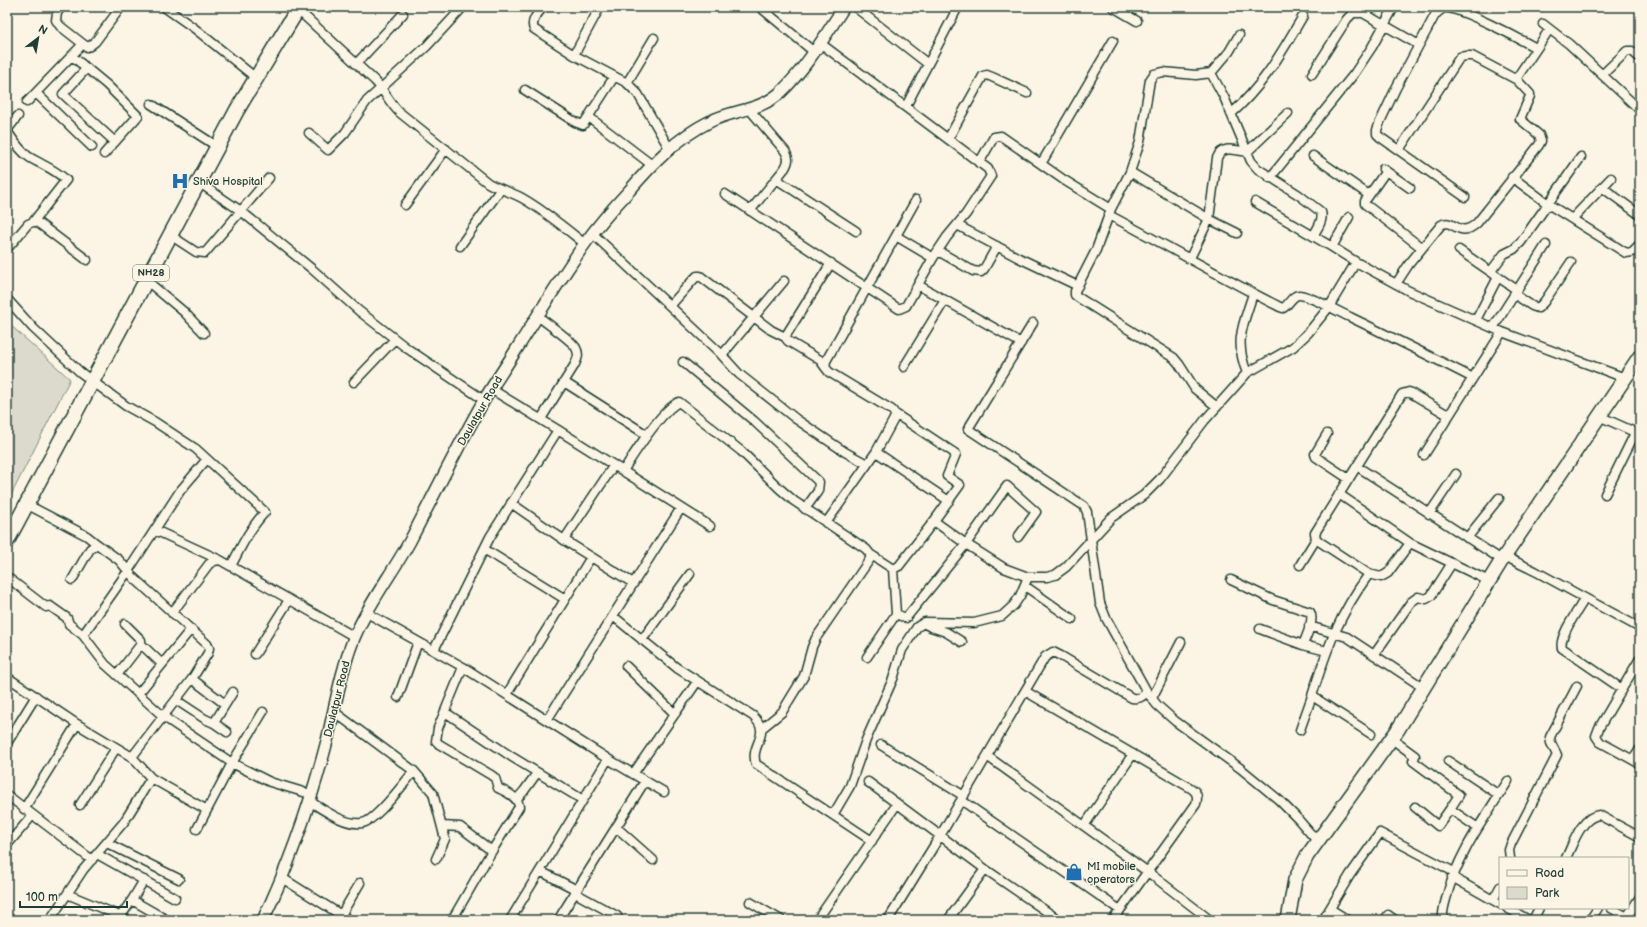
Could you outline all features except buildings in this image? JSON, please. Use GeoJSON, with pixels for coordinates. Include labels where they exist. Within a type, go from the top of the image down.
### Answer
{"type":"FeatureCollection","features":[{"type":"Feature","properties":{"kind":"highway","name":"NH28"},"geometry":{"type":"LineString","coordinates":[[7,541],[92,380],[147,282],[198,182],[256,78],[298,8]]}},
{"type":"Feature","properties":{"kind":"main road"},"geometry":{"type":"LineString","coordinates":[[1288,920],[1295,880],[1299,869],[1317,841],[1392,738],[1503,558],[1599,416],[1632,373],[1640,356]]}},
{"type":"Feature","properties":{"kind":"street"},"geometry":{"type":"LineString","coordinates":[[61,7],[57,14],[56,20],[60,26],[83,44],[90,46],[121,7]]}},
{"type":"Feature","properties":{"kind":"street"},"geometry":{"type":"LineString","coordinates":[[164,7],[194,28],[256,78]]}},
{"type":"Feature","properties":{"kind":"street"},"geometry":{"type":"LineString","coordinates":[[309,133],[328,150],[345,133],[367,101],[427,46],[463,7]]}},
{"type":"Feature","properties":{"kind":"street"},"geometry":{"type":"LineString","coordinates":[[543,7],[532,22],[534,29],[574,55],[627,84],[638,94],[669,148]]}},
{"type":"Feature","properties":{"kind":"street"},"geometry":{"type":"LineString","coordinates":[[574,55],[600,7]]}},
{"type":"Feature","properties":{"kind":"street"},"geometry":{"type":"LineString","coordinates":[[725,194],[831,263],[899,310],[906,306],[936,254],[966,214],[991,176],[988,169],[906,106],[817,48],[760,7]]}},
{"type":"Feature","properties":{"kind":"street","name":"Daulatpur Road"},"geometry":{"type":"LineString","coordinates":[[263,920],[282,878],[310,798],[326,742],[343,671],[355,637],[367,613],[400,559],[484,400],[592,234],[652,165],[669,148],[690,132],[713,120],[730,114],[750,110],[765,104],[780,92],[817,48],[844,7]]}},
{"type":"Feature","properties":{"kind":"street"},"geometry":{"type":"LineString","coordinates":[[855,7],[928,64]]}},
{"type":"Feature","properties":{"kind":"street"},"geometry":{"type":"LineString","coordinates":[[906,106],[958,7]]}},
{"type":"Feature","properties":{"kind":"street"},"geometry":{"type":"LineString","coordinates":[[1113,7],[1137,21]]}},
{"type":"Feature","properties":{"kind":"street"},"geometry":{"type":"LineString","coordinates":[[1270,178],[1354,74],[1394,7]]}},
{"type":"Feature","properties":{"kind":"street"},"geometry":{"type":"LineString","coordinates":[[298,8],[381,87],[391,104],[399,112],[488,183],[500,190],[521,198],[534,206],[585,244]]}},
{"type":"Feature","properties":{"kind":"street"},"geometry":{"type":"LineString","coordinates":[[1465,196],[1377,134],[1376,130],[1396,88],[1435,16],[1445,8],[1455,10],[1503,30],[1536,48]]}},
{"type":"Feature","properties":{"kind":"street"},"geometry":{"type":"LineString","coordinates":[[1312,74],[1347,19],[1353,13],[1363,13],[1419,45]]}},
{"type":"Feature","properties":{"kind":"street"},"geometry":{"type":"LineString","coordinates":[[356,64],[403,14]]}},
{"type":"Feature","properties":{"kind":"street"},"geometry":{"type":"LineString","coordinates":[[1231,114],[1246,101],[1260,85],[1274,65],[1303,16]]}},
{"type":"Feature","properties":{"kind":"street"},"geometry":{"type":"LineString","coordinates":[[1517,80],[1536,48],[1546,27],[1569,44],[1640,110]]}},
{"type":"Feature","properties":{"kind":"street"},"geometry":{"type":"LineString","coordinates":[[1217,407],[1196,389],[1180,364],[1174,358],[1075,294],[1096,250],[1110,212],[1130,172],[1140,142],[1150,80],[1154,74],[1163,72],[1196,75],[1211,73],[1229,52],[1239,34]]}},
{"type":"Feature","properties":{"kind":"street"},"geometry":{"type":"LineString","coordinates":[[627,84],[654,38]]}},
{"type":"Feature","properties":{"kind":"street"},"geometry":{"type":"LineString","coordinates":[[1041,164],[1113,41]]}},
{"type":"Feature","properties":{"kind":"street"},"geometry":{"type":"LineString","coordinates":[[27,102],[83,44]]}},
{"type":"Feature","properties":{"kind":"street"},"geometry":{"type":"LineString","coordinates":[[1602,75],[1627,51],[1632,51],[1640,58]]}},
{"type":"Feature","properties":{"kind":"street"},"geometry":{"type":"LineString","coordinates":[[72,56],[107,85],[138,116],[104,154]]}},
{"type":"Feature","properties":{"kind":"street"},"geometry":{"type":"LineString","coordinates":[[1396,284],[1422,248],[1444,223],[1448,223],[1463,230],[1473,227],[1541,141],[1539,135],[1520,119],[1530,94],[1517,80],[1472,56],[1460,58],[1399,150]]}},
{"type":"Feature","properties":{"kind":"street"},"geometry":{"type":"LineString","coordinates":[[87,68],[63,94],[115,142]]}},
{"type":"Feature","properties":{"kind":"street"},"geometry":{"type":"LineString","coordinates":[[1211,73],[1224,97],[1251,161],[1258,169],[1270,178],[1299,195],[1321,212],[1321,221],[1313,236]]}},
{"type":"Feature","properties":{"kind":"street"},"geometry":{"type":"LineString","coordinates":[[948,139],[983,76],[987,75],[1027,93]]}},
{"type":"Feature","properties":{"kind":"street"},"geometry":{"type":"LineString","coordinates":[[525,90],[580,125],[585,124],[614,77]]}},
{"type":"Feature","properties":{"kind":"street"},"geometry":{"type":"LineString","coordinates":[[36,93],[92,147]]}},
{"type":"Feature","properties":{"kind":"street"},"geometry":{"type":"LineString","coordinates":[[151,104],[218,147]]}},
{"type":"Feature","properties":{"kind":"street"},"geometry":{"type":"LineString","coordinates":[[750,110],[785,151],[788,157],[788,162],[750,211]]}},
{"type":"Feature","properties":{"kind":"street"},"geometry":{"type":"LineString","coordinates":[[1247,152],[1288,113]]}},
{"type":"Feature","properties":{"kind":"street"},"geometry":{"type":"LineString","coordinates":[[7,249],[28,224],[33,222],[66,180],[51,168],[29,157],[20,149],[7,130],[18,116]]}},
{"type":"Feature","properties":{"kind":"street"},"geometry":{"type":"LineString","coordinates":[[589,117],[652,165]]}},
{"type":"Feature","properties":{"kind":"street"},"geometry":{"type":"LineString","coordinates":[[979,162],[991,140],[997,135],[1001,136],[1110,212],[1253,294],[1283,308],[1295,296],[1299,295],[1329,306],[1473,378]]}},
{"type":"Feature","properties":{"kind":"street"},"geometry":{"type":"LineString","coordinates":[[405,205],[446,149]]}},
{"type":"Feature","properties":{"kind":"street"},"geometry":{"type":"LineString","coordinates":[[1190,258],[1209,219],[1219,152],[1231,149],[1247,152]]}},
{"type":"Feature","properties":{"kind":"street"},"geometry":{"type":"LineString","coordinates":[[1313,156],[1369,195]]}},
{"type":"Feature","properties":{"kind":"street"},"geometry":{"type":"LineString","coordinates":[[1491,271],[1504,254],[1514,249],[1521,242],[1581,157]]}},
{"type":"Feature","properties":{"kind":"street"},"geometry":{"type":"LineString","coordinates":[[1410,188],[1384,170],[1364,202],[1422,248]]}},
{"type":"Feature","properties":{"kind":"street"},"geometry":{"type":"LineString","coordinates":[[1130,172],[1209,219],[1237,233]]}},
{"type":"Feature","properties":{"kind":"street"},"geometry":{"type":"LineString","coordinates":[[170,235],[196,252],[205,253],[269,178]]}},
{"type":"Feature","properties":{"kind":"street"},"geometry":{"type":"LineString","coordinates":[[1512,178],[1548,204],[1626,253],[1632,252],[1640,244]]}},
{"type":"Feature","properties":{"kind":"street"},"geometry":{"type":"LineString","coordinates":[[1572,219],[1611,178]]}},
{"type":"Feature","properties":{"kind":"street"},"geometry":{"type":"LineString","coordinates":[[776,179],[856,231]]}},
{"type":"Feature","properties":{"kind":"street"},"geometry":{"type":"LineString","coordinates":[[198,182],[241,211],[312,269],[359,311],[395,339],[484,400]]}},
{"type":"Feature","properties":{"kind":"street"},"geometry":{"type":"LineString","coordinates":[[1603,188],[1640,215]]}},
{"type":"Feature","properties":{"kind":"street"},"geometry":{"type":"LineString","coordinates":[[460,246],[500,190]]}},
{"type":"Feature","properties":{"kind":"street"},"geometry":{"type":"LineString","coordinates":[[825,367],[826,361],[916,200]]}},
{"type":"Feature","properties":{"kind":"street"},"geometry":{"type":"LineString","coordinates":[[1255,202],[1396,284],[1493,328],[1632,373]]}},
{"type":"Feature","properties":{"kind":"street"},"geometry":{"type":"LineString","coordinates":[[1332,247],[1349,217]]}},
{"type":"Feature","properties":{"kind":"street"},"geometry":{"type":"LineString","coordinates":[[33,222],[37,222],[87,260]]}},
{"type":"Feature","properties":{"kind":"street"},"geometry":{"type":"LineString","coordinates":[[957,225],[1078,286]]}},
{"type":"Feature","properties":{"kind":"street"},"geometry":{"type":"LineString","coordinates":[[592,234],[722,355],[739,374],[796,419],[845,452],[867,464]]}},
{"type":"Feature","properties":{"kind":"street"},"geometry":{"type":"LineString","coordinates":[[896,236],[978,272],[982,272],[998,246]]}},
{"type":"Feature","properties":{"kind":"street"},"geometry":{"type":"LineString","coordinates":[[1493,328],[1546,245]]}},
{"type":"Feature","properties":{"kind":"street"},"geometry":{"type":"LineString","coordinates":[[1459,250],[1491,271],[1532,306],[1538,308],[1544,302],[1571,262]]}},
{"type":"Feature","properties":{"kind":"street"},"geometry":{"type":"LineString","coordinates":[[934,521],[966,544],[1004,568],[1028,577],[1047,577],[1055,575],[1066,567],[1110,518],[1144,495],[1160,479],[1217,407],[1247,373],[1293,347],[1320,320],[1356,262]]}},
{"type":"Feature","properties":{"kind":"street"},"geometry":{"type":"LineString","coordinates":[[785,337],[831,263]]}},
{"type":"Feature","properties":{"kind":"street"},"geometry":{"type":"LineString","coordinates":[[670,306],[694,279],[697,276],[700,276],[771,330],[785,337],[788,341],[820,360],[829,372],[892,410],[894,413],[956,454],[947,476],[960,486],[899,566],[893,569]]}},
{"type":"Feature","properties":{"kind":"street"},"geometry":{"type":"LineString","coordinates":[[1476,320],[1498,277]]}},
{"type":"Feature","properties":{"kind":"street"},"geometry":{"type":"LineString","coordinates":[[722,355],[784,280]]}},
{"type":"Feature","properties":{"kind":"street"},"geometry":{"type":"LineString","coordinates":[[147,282],[179,307],[204,333]]}},
{"type":"Feature","properties":{"kind":"street"},"geometry":{"type":"LineString","coordinates":[[918,285],[1021,343]]}},
{"type":"Feature","properties":{"kind":"street"},"geometry":{"type":"LineString","coordinates":[[1247,373],[1241,356],[1240,342],[1242,325],[1253,294]]}},
{"type":"Feature","properties":{"kind":"street"},"geometry":{"type":"LineString","coordinates":[[7,299],[33,328],[80,372],[115,398],[156,422],[196,450],[265,512],[248,533],[231,566]]}},
{"type":"Feature","properties":{"kind":"street"},"geometry":{"type":"LineString","coordinates":[[904,366],[945,300]]}},
{"type":"Feature","properties":{"kind":"street"},"geometry":{"type":"LineString","coordinates":[[538,316],[576,348],[578,357],[541,419]]}},
{"type":"Feature","properties":{"kind":"street"},"geometry":{"type":"LineString","coordinates":[[1033,323],[968,429],[1084,506],[1087,512],[1100,603],[1106,618],[1149,695],[1157,705],[1175,721],[1240,768],[1279,800],[1317,841]]}},
{"type":"Feature","properties":{"kind":"street"},"geometry":{"type":"LineString","coordinates":[[1424,455],[1502,332]]}},
{"type":"Feature","properties":{"kind":"street"},"geometry":{"type":"LineString","coordinates":[[354,382],[395,339]]}},
{"type":"Feature","properties":{"kind":"street"},"geometry":{"type":"LineString","coordinates":[[683,362],[754,421],[819,482],[818,491],[805,509]]}},
{"type":"Feature","properties":{"kind":"street"},"geometry":{"type":"LineString","coordinates":[[564,382],[647,435]]}},
{"type":"Feature","properties":{"kind":"street"},"geometry":{"type":"LineString","coordinates":[[492,389],[710,526]]}},
{"type":"Feature","properties":{"kind":"street"},"geometry":{"type":"LineString","coordinates":[[1300,565],[1316,538],[1315,533],[1358,467],[1402,394],[1409,392],[1448,415]]}},
{"type":"Feature","properties":{"kind":"street"},"geometry":{"type":"LineString","coordinates":[[623,471],[647,435],[670,408],[679,402],[741,450],[779,488],[805,509],[866,549],[870,554],[893,569]]}},
{"type":"Feature","properties":{"kind":"street"},"geometry":{"type":"LineString","coordinates":[[826,523],[876,452],[895,417],[894,413]]}},
{"type":"Feature","properties":{"kind":"street"},"geometry":{"type":"LineString","coordinates":[[1599,416],[1637,434],[1605,494]]}},
{"type":"Feature","properties":{"kind":"street"},"geometry":{"type":"LineString","coordinates":[[434,650],[484,549],[511,503],[558,430]]}},
{"type":"Feature","properties":{"kind":"street"},"geometry":{"type":"LineString","coordinates":[[1327,434],[1316,450],[1316,457],[1350,479]]}},
{"type":"Feature","properties":{"kind":"street"},"geometry":{"type":"LineString","coordinates":[[876,452],[948,501]]}},
{"type":"Feature","properties":{"kind":"street"},"geometry":{"type":"LineString","coordinates":[[83,635],[128,571],[180,491],[207,459]]}},
{"type":"Feature","properties":{"kind":"street"},"geometry":{"type":"LineString","coordinates":[[564,540],[614,465]]}},
{"type":"Feature","properties":{"kind":"street"},"geometry":{"type":"LineString","coordinates":[[1358,467],[1468,538],[1503,558],[1535,571],[1640,628]]}},
{"type":"Feature","properties":{"kind":"street"},"geometry":{"type":"LineString","coordinates":[[1430,514],[1456,474]]}},
{"type":"Feature","properties":{"kind":"street"},"geometry":{"type":"LineString","coordinates":[[896,614],[906,618],[966,544],[1007,486],[1036,512],[1018,537]]}},
{"type":"Feature","properties":{"kind":"street"},"geometry":{"type":"LineString","coordinates":[[1340,494],[1410,543],[1489,581]]}},
{"type":"Feature","properties":{"kind":"street"},"geometry":{"type":"LineString","coordinates":[[1468,538],[1499,498]]}},
{"type":"Feature","properties":{"kind":"street"},"geometry":{"type":"LineString","coordinates":[[511,503],[564,540],[633,583]]}},
{"type":"Feature","properties":{"kind":"street"},"geometry":{"type":"LineString","coordinates":[[26,504],[87,536],[119,560],[134,578],[207,644],[209,648],[208,653],[192,679],[132,757]]}},
{"type":"Feature","properties":{"kind":"street"},"geometry":{"type":"LineString","coordinates":[[547,720],[681,508]]}},
{"type":"Feature","properties":{"kind":"street"},"geometry":{"type":"LineString","coordinates":[[155,530],[220,560],[355,637]]}},
{"type":"Feature","properties":{"kind":"street"},"geometry":{"type":"LineString","coordinates":[[1316,538],[1369,574],[1381,577],[1388,573],[1410,543]]}},
{"type":"Feature","properties":{"kind":"street"},"geometry":{"type":"LineString","coordinates":[[72,580],[90,549],[97,544]]}},
{"type":"Feature","properties":{"kind":"street"},"geometry":{"type":"LineString","coordinates":[[484,549],[565,599]]}},
{"type":"Feature","properties":{"kind":"street"},"geometry":{"type":"LineString","coordinates":[[761,729],[782,712],[804,676],[816,638],[870,559],[870,554]]}},
{"type":"Feature","properties":{"kind":"street"},"geometry":{"type":"LineString","coordinates":[[507,694],[591,557]]}},
{"type":"Feature","properties":{"kind":"street"},"geometry":{"type":"LineString","coordinates":[[172,613],[209,564],[220,560]]}},
{"type":"Feature","properties":{"kind":"street"},"geometry":{"type":"LineString","coordinates":[[1374,655],[1411,602],[1418,597],[1426,599],[1431,596],[1452,563]]}},
{"type":"Feature","properties":{"kind":"street"},"geometry":{"type":"LineString","coordinates":[[867,657],[896,614],[893,569]]}},
{"type":"Feature","properties":{"kind":"street"},"geometry":{"type":"LineString","coordinates":[[642,640],[690,574]]}},
{"type":"Feature","properties":{"kind":"street"},"geometry":{"type":"LineString","coordinates":[[1300,730],[1326,651],[1347,606],[1369,574]]}},
{"type":"Feature","properties":{"kind":"street"},"geometry":{"type":"LineString","coordinates":[[7,577],[46,607],[50,606],[67,618],[69,624],[83,635],[105,664],[164,717],[232,763],[270,782],[310,798],[338,817],[353,822],[363,823],[370,820],[394,796],[414,771]]}},
{"type":"Feature","properties":{"kind":"street"},"geometry":{"type":"LineString","coordinates":[[833,814],[850,786],[866,740],[895,674],[902,650],[917,627],[923,623],[940,621],[974,623],[1002,616],[1014,605],[1025,586],[1028,577]]}},
{"type":"Feature","properties":{"kind":"street"},"geometry":{"type":"LineString","coordinates":[[1231,580],[1273,600],[1310,612],[1312,615],[1303,645]]}},
{"type":"Feature","properties":{"kind":"street"},"geometry":{"type":"LineString","coordinates":[[1025,586],[1072,619]]}},
{"type":"Feature","properties":{"kind":"street"},"geometry":{"type":"LineString","coordinates":[[1585,598],[1564,635],[1561,644],[1562,648],[1622,689]]}},
{"type":"Feature","properties":{"kind":"street"},"geometry":{"type":"LineString","coordinates":[[255,654],[290,600]]}},
{"type":"Feature","properties":{"kind":"street"},"geometry":{"type":"LineString","coordinates":[[367,613],[463,667],[608,759],[664,792]]}},
{"type":"Feature","properties":{"kind":"street"},"geometry":{"type":"LineString","coordinates":[[613,616],[677,668],[753,716],[760,723],[761,729],[754,758],[756,764],[872,841]]}},
{"type":"Feature","properties":{"kind":"street"},"geometry":{"type":"LineString","coordinates":[[923,623],[946,632],[962,642]]}},
{"type":"Feature","properties":{"kind":"street"},"geometry":{"type":"LineString","coordinates":[[125,624],[140,640],[141,644],[162,664]]}},
{"type":"Feature","properties":{"kind":"street"},"geometry":{"type":"LineString","coordinates":[[1309,626],[1347,637],[1424,688]]}},
{"type":"Feature","properties":{"kind":"street"},"geometry":{"type":"LineString","coordinates":[[138,694],[190,629]]}},
{"type":"Feature","properties":{"kind":"street"},"geometry":{"type":"LineString","coordinates":[[1260,629],[1303,645],[1326,651]]}},
{"type":"Feature","properties":{"kind":"street"},"geometry":{"type":"LineString","coordinates":[[398,697],[418,642]]}},
{"type":"Feature","properties":{"kind":"street"},"geometry":{"type":"LineString","coordinates":[[888,920],[940,836],[1045,657],[1049,653],[1053,652],[1132,698],[1137,699],[1149,695],[1181,642]]}},
{"type":"Feature","properties":{"kind":"street"},"geometry":{"type":"LineString","coordinates":[[117,675],[141,644]]}},
{"type":"Feature","properties":{"kind":"street"},"geometry":{"type":"LineString","coordinates":[[1639,660],[1599,728],[1596,736],[1600,742],[1637,762],[1640,749]]}},
{"type":"Feature","properties":{"kind":"street"},"geometry":{"type":"LineString","coordinates":[[626,666],[675,714]]}},
{"type":"Feature","properties":{"kind":"street"},"geometry":{"type":"LineString","coordinates":[[452,920],[492,851],[517,812],[519,803],[517,799],[498,788],[495,778],[491,774],[439,744],[436,737],[463,667]]}},
{"type":"Feature","properties":{"kind":"street"},"geometry":{"type":"LineString","coordinates":[[7,677],[77,724],[132,757],[151,778],[207,810]]}},
{"type":"Feature","properties":{"kind":"street"},"geometry":{"type":"LineString","coordinates":[[192,679],[225,704]]}},
{"type":"Feature","properties":{"kind":"street"},"geometry":{"type":"LineString","coordinates":[[633,774],[697,682]]}},
{"type":"Feature","properties":{"kind":"street"},"geometry":{"type":"LineString","coordinates":[[1510,857],[1509,850],[1511,844],[1557,755],[1556,750],[1550,743],[1550,737],[1577,686]]}},
{"type":"Feature","properties":{"kind":"street"},"geometry":{"type":"LineString","coordinates":[[1025,691],[1193,790],[1198,797],[1196,804],[1113,920]]}},
{"type":"Feature","properties":{"kind":"street"},"geometry":{"type":"LineString","coordinates":[[214,723],[233,692]]}},
{"type":"Feature","properties":{"kind":"street"},"geometry":{"type":"LineString","coordinates":[[7,743],[36,696]]}},
{"type":"Feature","properties":{"kind":"street"},"geometry":{"type":"LineString","coordinates":[[1312,696],[1371,734]]}},
{"type":"Feature","properties":{"kind":"street"},"geometry":{"type":"LineString","coordinates":[[176,700],[204,719],[214,723],[227,732]]}},
{"type":"Feature","properties":{"kind":"street"},"geometry":{"type":"LineString","coordinates":[[333,711],[414,771],[433,793],[445,840],[436,859]]}},
{"type":"Feature","properties":{"kind":"street"},"geometry":{"type":"LineString","coordinates":[[197,829],[232,763],[263,712]]}},
{"type":"Feature","properties":{"kind":"street"},"geometry":{"type":"LineString","coordinates":[[445,712],[537,773],[583,800]]}},
{"type":"Feature","properties":{"kind":"street"},"geometry":{"type":"LineString","coordinates":[[24,809],[77,724]]}},
{"type":"Feature","properties":{"kind":"street"},"geometry":{"type":"LineString","coordinates":[[1392,738],[1415,756],[1413,761],[1459,795],[1438,826],[1415,807]]}},
{"type":"Feature","properties":{"kind":"street"},"geometry":{"type":"LineString","coordinates":[[881,745],[962,798],[1120,910]]}},
{"type":"Feature","properties":{"kind":"street"},"geometry":{"type":"LineString","coordinates":[[80,805],[116,748]]}},
{"type":"Feature","properties":{"kind":"street"},"geometry":{"type":"LineString","coordinates":[[1084,826],[1133,754]]}},
{"type":"Feature","properties":{"kind":"street"},"geometry":{"type":"LineString","coordinates":[[987,756],[1148,872],[1210,920]]}},
{"type":"Feature","properties":{"kind":"street"},"geometry":{"type":"LineString","coordinates":[[510,920],[608,759]]}},
{"type":"Feature","properties":{"kind":"street"},"geometry":{"type":"LineString","coordinates":[[1448,761],[1499,795]]}},
{"type":"Feature","properties":{"kind":"street"},"geometry":{"type":"LineString","coordinates":[[517,799],[524,792],[537,773]]}},
{"type":"Feature","properties":{"kind":"street"},"geometry":{"type":"LineString","coordinates":[[50,920],[94,857],[124,822],[151,778]]}},
{"type":"Feature","properties":{"kind":"street"},"geometry":{"type":"LineString","coordinates":[[558,920],[645,781]]}},
{"type":"Feature","properties":{"kind":"street"},"geometry":{"type":"LineString","coordinates":[[1443,920],[1444,909],[1453,875],[1467,844],[1508,781]]}},
{"type":"Feature","properties":{"kind":"street"},"geometry":{"type":"LineString","coordinates":[[868,782],[985,869],[1059,920]]}},
{"type":"Feature","properties":{"kind":"street"},"geometry":{"type":"LineString","coordinates":[[7,795],[32,816],[94,857],[144,880],[175,898]]}},
{"type":"Feature","properties":{"kind":"street"},"geometry":{"type":"LineString","coordinates":[[817,920],[897,804]]}},
{"type":"Feature","properties":{"kind":"street"},"geometry":{"type":"LineString","coordinates":[[1450,809],[1478,828]]}},
{"type":"Feature","properties":{"kind":"street"},"geometry":{"type":"LineString","coordinates":[[1567,857],[1583,826],[1593,816],[1599,815],[1640,837]]}},
{"type":"Feature","properties":{"kind":"street"},"geometry":{"type":"LineString","coordinates":[[7,845],[32,816]]}},
{"type":"Feature","properties":{"kind":"street"},"geometry":{"type":"LineString","coordinates":[[442,826],[460,827],[492,851]]}},
{"type":"Feature","properties":{"kind":"street"},"geometry":{"type":"LineString","coordinates":[[616,827],[653,860]]}},
{"type":"Feature","properties":{"kind":"street"},"geometry":{"type":"LineString","coordinates":[[1323,920],[1350,875],[1380,833],[1453,875],[1496,902],[1499,891]]}},
{"type":"Feature","properties":{"kind":"street"},"geometry":{"type":"LineString","coordinates":[[107,843],[179,879]]}},
{"type":"Feature","properties":{"kind":"street"},"geometry":{"type":"LineString","coordinates":[[948,920],[985,869]]}},
{"type":"Feature","properties":{"kind":"street"},"geometry":{"type":"LineString","coordinates":[[540,871],[617,916],[615,920]]}},
{"type":"Feature","properties":{"kind":"street"},"geometry":{"type":"LineString","coordinates":[[282,878],[349,920]]}},
{"type":"Feature","properties":{"kind":"street"},"geometry":{"type":"LineString","coordinates":[[67,894],[121,919],[144,880]]}},
{"type":"Feature","properties":{"kind":"street"},"geometry":{"type":"LineString","coordinates":[[342,915],[360,883]]}},
{"type":"Feature","properties":{"kind":"street"},"geometry":{"type":"LineString","coordinates":[[1613,909],[1630,919],[1640,897]]}},
{"type":"Feature","properties":{"kind":"street"},"geometry":{"type":"LineString","coordinates":[[132,900],[167,920]]}},
{"type":"Feature","properties":{"kind":"street"},"geometry":{"type":"LineString","coordinates":[[750,902],[781,920]]}},
{"type":"Feature","properties":{"kind":"street"},"geometry":{"type":"LineString","coordinates":[[1330,909],[1348,920]]}},
{"type":"Feature","properties":{"kind":"street"},"geometry":{"type":"LineString","coordinates":[[1509,909],[1533,920],[1538,909]]}},
{"type":"Feature","properties":{"kind":"street"},"geometry":{"type":"LineString","coordinates":[[1590,920],[1597,909]]}},
{"type":"Feature","properties":{"kind":"street"},"geometry":{"type":"LineString","coordinates":[[1385,920],[1388,915],[1395,920]]}},
{"type":"Feature","properties":{"kind":"green space"},"geometry":{"type":"Polygon","coordinates":[[[7,322],[70,379],[7,503],[7,322]]]}},
{"type":"Feature","properties":{"kind":"place","name":"Shiva Hospital"},"geometry":{"type":"Point","coordinates":[180,181]}},
{"type":"Feature","properties":{"kind":"place","name":"MI mobile operators"},"geometry":{"type":"Point","coordinates":[1074,872]}}]}
